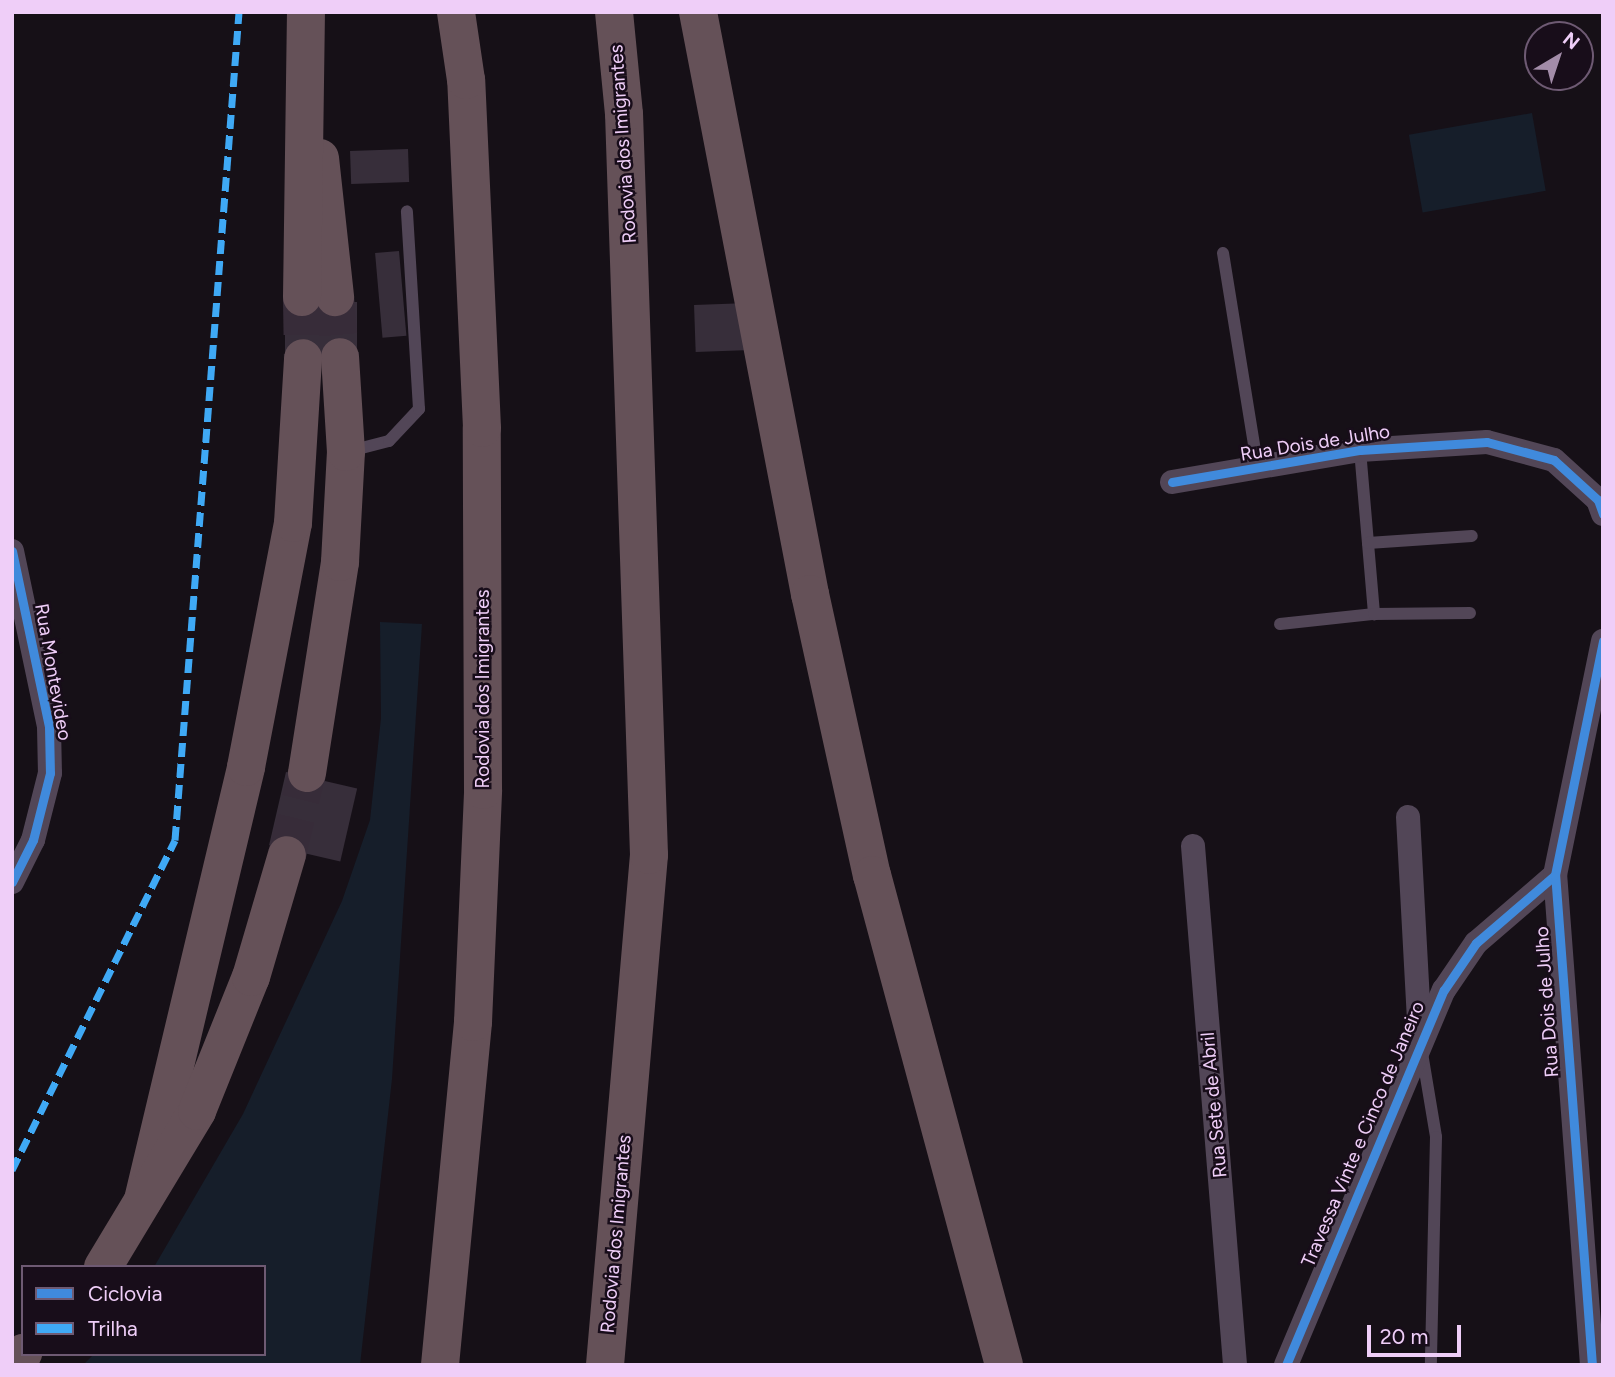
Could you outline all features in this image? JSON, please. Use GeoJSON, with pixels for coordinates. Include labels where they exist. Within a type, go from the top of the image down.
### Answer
{"type":"FeatureCollection","features":[{"type":"Feature","properties":{"kind":"highway","name":"Rodovia dos Imigrantes"},"geometry":{"type":"LineString","coordinates":[[440,1365],[473,1022],[484,790],[482,428],[466,80],[456,12]]}},
{"type":"Feature","properties":{"kind":"highway","name":"Rodovia dos Imigrantes"},"geometry":{"type":"LineString","coordinates":[[605,1365],[649,855],[626,156],[614,12]]}},
{"type":"Feature","properties":{"kind":"highway"},"geometry":{"type":"LineString","coordinates":[[698,12],[810,594],[872,875],[1004,1365]]}},
{"type":"Feature","properties":{"kind":"highway"},"geometry":{"type":"LineString","coordinates":[[306,25],[319,297]]}},
{"type":"Feature","properties":{"kind":"highway"},"geometry":{"type":"LineString","coordinates":[[144,1200],[246,767],[293,523],[321,358],[346,452],[334,627],[307,773]]}},
{"type":"Feature","properties":{"kind":"highway"},"geometry":{"type":"LineString","coordinates":[[104,1265],[197,1111],[228,1039],[287,855]]}},
{"type":"Feature","properties":{"kind":"street","name":"Rua Dois de Julho"},"geometry":{"type":"LineString","coordinates":[[1172,482],[1258,470],[1360,450],[1487,442],[1554,460],[1598,500],[1603,514]]}},
{"type":"Feature","properties":{"kind":"street","name":"Rua Montevideo"},"geometry":{"type":"LineString","coordinates":[[12,551],[49,727],[50,774],[33,840],[12,882]]}},
{"type":"Feature","properties":{"kind":"street","name":"Rua Dois de Julho"},"geometry":{"type":"LineString","coordinates":[[1592,1365],[1555,875],[1603,641]]}},
{"type":"Feature","properties":{"kind":"street","name":"Travessa Vinte e Cinco de Janeiro"},"geometry":{"type":"LineString","coordinates":[[1408,817],[1420,1039]]}},
{"type":"Feature","properties":{"kind":"street","name":"Rua Sete de Abril"},"geometry":{"type":"LineString","coordinates":[[1193,846],[1236,1365]]}},
{"type":"Feature","properties":{"kind":"street","name":"Travessa Vinte e Cinco de Janeiro"},"geometry":{"type":"LineString","coordinates":[[1286,1365],[1420,1039],[1476,943],[1555,875]]}},
{"type":"Feature","properties":{"kind":"street"},"geometry":{"type":"LineString","coordinates":[[1587,1286],[1603,1318]]}},
{"type":"Feature","properties":{"kind":"lane"},"geometry":{"type":"LineString","coordinates":[[346,452],[389,441],[419,409],[407,211]]}},
{"type":"Feature","properties":{"kind":"lane"},"geometry":{"type":"LineString","coordinates":[[1223,253],[1258,470]]}},
{"type":"Feature","properties":{"kind":"lane"},"geometry":{"type":"LineString","coordinates":[[1360,450],[1374,614]]}},
{"type":"Feature","properties":{"kind":"lane"},"geometry":{"type":"LineString","coordinates":[[1368,543],[1472,537]]}},
{"type":"Feature","properties":{"kind":"lane"},"geometry":{"type":"LineString","coordinates":[[1280,624],[1374,614],[1470,613]]}},
{"type":"Feature","properties":{"kind":"lane","name":"Travessa Vinte e Cinco de Janeiro"},"geometry":{"type":"LineString","coordinates":[[1420,1039],[1436,1137],[1431,1365]]}},
{"type":"Feature","properties":{"kind":"shaded area"},"geometry":{"type":"Polygon","coordinates":[[[1532,113],[1546,191],[1423,213],[1409,135],[1532,113]]]}},
{"type":"Feature","properties":{"kind":"shaded area"},"geometry":{"type":"Polygon","coordinates":[[[380,622],[422,624],[392,1079],[360,1365],[83,1365],[92,1356],[266,1356],[266,1265],[155,1265],[243,1114],[342,901],[370,820],[381,718],[380,622]]]}},
{"type":"Feature","properties":{"kind":"building"},"geometry":{"type":"Polygon","coordinates":[[[408,149],[409,182],[351,184],[350,151],[408,149]]]}},
{"type":"Feature","properties":{"kind":"building"},"geometry":{"type":"Polygon","coordinates":[[[399,251],[406,336],[382,338],[375,253],[399,251]]]}},
{"type":"Feature","properties":{"kind":"building"},"geometry":{"type":"Polygon","coordinates":[[[285,302],[357,302],[357,355],[285,355],[285,302]]]}},
{"type":"Feature","properties":{"kind":"building"},"geometry":{"type":"Polygon","coordinates":[[[749,303],[751,350],[696,352],[694,305],[749,303]]]}},
{"type":"Feature","properties":{"kind":"building"},"geometry":{"type":"Polygon","coordinates":[[[286,772],[357,788],[340,861],[269,845],[286,772]]]}},
{"type":"Feature","properties":{"kind":"tunnel"},"geometry":{"type":"LineString","coordinates":[[302,297],[303,358]]}},
{"type":"Feature","properties":{"kind":"tunnel"},"geometry":{"type":"LineString","coordinates":[[335,297],[340,357]]}},
{"type":"Feature","properties":{"kind":"tunnel"},"geometry":{"type":"LineString","coordinates":[[287,855],[307,773]]}},
{"type":"Feature","properties":{"kind":"marked path"},"geometry":{"type":"LineString","coordinates":[[12,1170],[175,840],[239,12]]}},
{"type":"Feature","properties":{"kind":"cycle path"},"geometry":{"type":"LineString","coordinates":[[1172,482],[1360,450],[1487,442],[1554,460],[1598,500],[1603,514]]}},
{"type":"Feature","properties":{"kind":"cycle path"},"geometry":{"type":"LineString","coordinates":[[12,551],[49,727],[50,773],[33,840],[12,882]]}},
{"type":"Feature","properties":{"kind":"cycle path"},"geometry":{"type":"LineString","coordinates":[[1592,1365],[1555,875],[1603,641]]}},
{"type":"Feature","properties":{"kind":"cycle path"},"geometry":{"type":"LineString","coordinates":[[1286,1365],[1444,990],[1476,943],[1555,875]]}}]}
